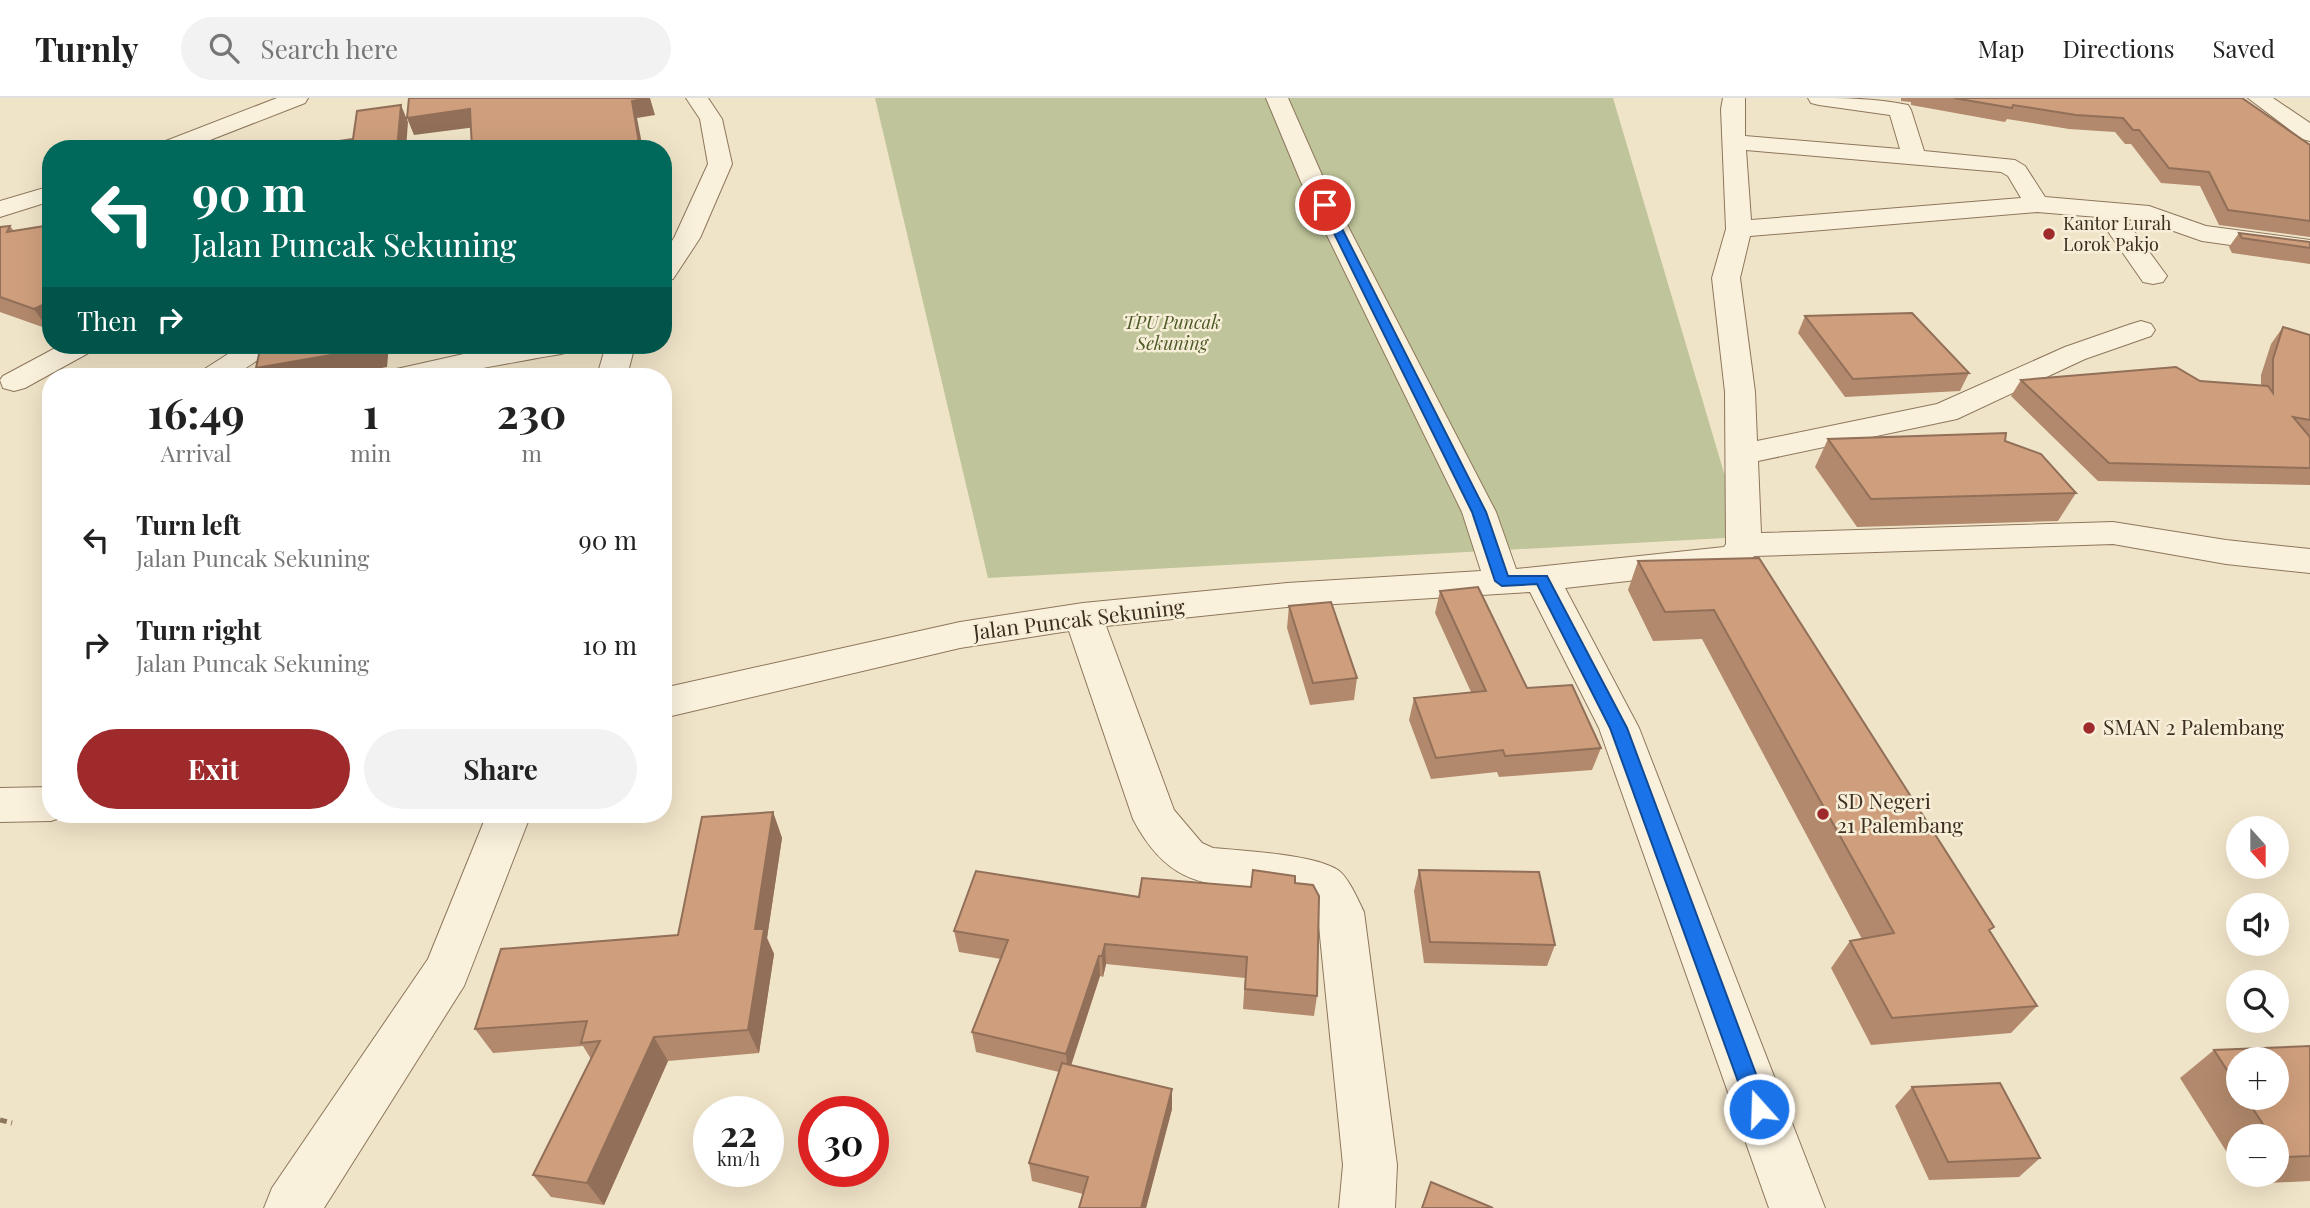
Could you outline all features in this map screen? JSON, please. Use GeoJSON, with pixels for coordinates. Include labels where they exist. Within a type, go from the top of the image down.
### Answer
{"type":"FeatureCollection","features":[{"type":"Feature","properties":{"kind":"street"},"geometry":{"type":"LineString","coordinates":[[189,140],[297,98]]}},
{"type":"Feature","properties":{"kind":"street"},"geometry":{"type":"LineString","coordinates":[[672,260],[687,238],[720,164],[710,120],[697,98]]}},
{"type":"Feature","properties":{"kind":"street"},"geometry":{"type":"LineString","coordinates":[[1277,98],[1313,182],[1479,512],[1619,728],[1797,1208]]}},
{"type":"Feature","properties":{"kind":"street"},"geometry":{"type":"LineString","coordinates":[[1734,98],[1732,109],[1739,229],[1726,278],[1740,392],[1743,454],[1735,553]]}},
{"type":"Feature","properties":{"kind":"street"},"geometry":{"type":"LineString","coordinates":[[1819,98],[1900,110],[1914,157]]}},
{"type":"Feature","properties":{"kind":"street"},"geometry":{"type":"LineString","coordinates":[[2259,98],[2310,134]]}},
{"type":"Feature","properties":{"kind":"street"},"geometry":{"type":"LineString","coordinates":[[1734,142],[2011,166],[2017,171],[2037,204]]}},
{"type":"Feature","properties":{"kind":"street"},"geometry":{"type":"LineString","coordinates":[[0,209],[42,196]]}},
{"type":"Feature","properties":{"kind":"street"},"geometry":{"type":"LineString","coordinates":[[1739,229],[2037,204],[2148,214],[2212,235],[2310,248]]}},
{"type":"Feature","properties":{"kind":"street"},"geometry":{"type":"LineString","coordinates":[[2104,208],[2153,276]]}},
{"type":"Feature","properties":{"kind":"street"},"geometry":{"type":"LineString","coordinates":[[1743,454],[1946,412],[2075,353],[2141,330]]}},
{"type":"Feature","properties":{"kind":"street"},"geometry":{"type":"LineString","coordinates":[[7,380],[63,354]]}},
{"type":"Feature","properties":{"kind":"street"},"geometry":{"type":"LineString","coordinates":[[226,368],[247,354]]}},
{"type":"Feature","properties":{"kind":"street"},"geometry":{"type":"LineString","coordinates":[[436,368],[502,354]]}},
{"type":"Feature","properties":{"kind":"street"},"geometry":{"type":"LineString","coordinates":[[7,380],[42,387]]}},
{"type":"Feature","properties":{"kind":"street","name":"Jalan Puncak Sekuning"},"geometry":{"type":"LineString","coordinates":[[672,701],[960,635],[1083,617],[1287,596],[1522,580],[1735,553],[2113,533],[2226,552],[2310,561]]}},
{"type":"Feature","properties":{"kind":"street"},"geometry":{"type":"LineString","coordinates":[[1083,617],[1155,819],[1186,856],[1209,866],[1288,874],[1323,884],[1341,912],[1370,1165],[1367,1208]]}},
{"type":"Feature","properties":{"kind":"street"},"geometry":{"type":"LineString","coordinates":[[0,806],[42,804]]}},
{"type":"Feature","properties":{"kind":"street"},"geometry":{"type":"LineString","coordinates":[[292,1208],[447,971],[505,823]]}},
{"type":"Feature","properties":{"kind":"path"},"geometry":{"type":"LineString","coordinates":[[0,1120],[12,1123]]}},
{"type":"Feature","properties":{"kind":"green space","name":"TPU Puncak Sekuning"},"geometry":{"type":"Polygon","coordinates":[[[875,98],[1613,98],[1743,537],[988,578],[875,98]]]}},
{"type":"Feature","properties":{"kind":"building"},"geometry":{"type":"Polygon","coordinates":[[[409,98],[649,98],[632,101],[638,140],[472,140],[470,109],[407,118],[409,98]]]}},
{"type":"Feature","properties":{"kind":"building"},"geometry":{"type":"Polygon","coordinates":[[[1954,98],[2242,98],[2310,145],[2310,221],[2228,210],[2209,172],[2169,168],[2139,130],[2133,130],[2123,118],[2076,115],[2013,105],[2012,108],[1954,98]]]}},
{"type":"Feature","properties":{"kind":"building"},"geometry":{"type":"Polygon","coordinates":[[[401,105],[398,140],[346,140],[353,139],[357,111],[401,105]]]}},
{"type":"Feature","properties":{"kind":"building"},"geometry":{"type":"Polygon","coordinates":[[[10,226],[7,232],[42,226],[42,305],[34,309],[0,297],[0,227],[10,226]]]}},
{"type":"Feature","properties":{"kind":"building"},"geometry":{"type":"Polygon","coordinates":[[[2239,233],[2310,242],[2310,248],[2242,238],[2239,233]]]}},
{"type":"Feature","properties":{"kind":"building"},"geometry":{"type":"Polygon","coordinates":[[[1912,313],[1969,373],[1853,379],[1805,316],[1912,313]]]}},
{"type":"Feature","properties":{"kind":"building"},"geometry":{"type":"Polygon","coordinates":[[[2283,327],[2310,335],[2310,420],[2293,417],[2310,437],[2310,468],[2109,463],[2021,380],[2176,367],[2200,381],[2268,386],[2273,393],[2273,359],[2283,327]]]}},
{"type":"Feature","properties":{"kind":"building"},"geometry":{"type":"Polygon","coordinates":[[[259,354],[337,354],[256,368],[259,354]]]}},
{"type":"Feature","properties":{"kind":"building"},"geometry":{"type":"Polygon","coordinates":[[[2006,433],[2005,441],[2041,454],[2076,493],[1871,499],[1828,439],[2006,433]]]}},
{"type":"Feature","properties":{"kind":"building"},"geometry":{"type":"Polygon","coordinates":[[[1759,558],[1994,927],[1989,930],[2037,1006],[1892,1018],[1850,941],[1894,933],[1714,610],[1665,612],[1638,561],[1759,558]]]}},
{"type":"Feature","properties":{"kind":"building"},"geometry":{"type":"Polygon","coordinates":[[[1478,587],[1527,688],[1572,685],[1601,748],[1505,756],[1503,750],[1436,758],[1414,698],[1486,691],[1440,591],[1478,587]]]}},
{"type":"Feature","properties":{"kind":"building"},"geometry":{"type":"Polygon","coordinates":[[[1331,602],[1357,678],[1313,683],[1289,606],[1331,602]]]}},
{"type":"Feature","properties":{"kind":"building"},"geometry":{"type":"Polygon","coordinates":[[[773,812],[755,929],[764,929],[748,1030],[654,1037],[587,1183],[533,1175],[600,1041],[581,1043],[587,1021],[475,1029],[501,949],[678,935],[702,817],[773,812]]]}},
{"type":"Feature","properties":{"kind":"building"},"geometry":{"type":"Polygon","coordinates":[[[1253,870],[1295,876],[1295,883],[1313,885],[1319,896],[1317,996],[1245,989],[1247,957],[1105,944],[1066,1054],[972,1032],[1008,940],[954,931],[976,871],[1139,897],[1142,878],[1251,887],[1253,870]]]}},
{"type":"Feature","properties":{"kind":"building"},"geometry":{"type":"Polygon","coordinates":[[[1419,870],[1539,872],[1555,945],[1430,942],[1419,870]]]}},
{"type":"Feature","properties":{"kind":"building"},"geometry":{"type":"Polygon","coordinates":[[[2310,1046],[2310,1156],[2289,1157],[2289,1124],[2263,1124],[2254,1110],[2289,1110],[2289,1047],[2286,1047],[2310,1046]]]}},
{"type":"Feature","properties":{"kind":"building"},"geometry":{"type":"Polygon","coordinates":[[[2214,1050],[2226,1050],[2226,1068],[2214,1050]]]}},
{"type":"Feature","properties":{"kind":"building"},"geometry":{"type":"Polygon","coordinates":[[[1062,1063],[1172,1089],[1141,1208],[1079,1208],[1088,1177],[1029,1163],[1062,1063]]]}},
{"type":"Feature","properties":{"kind":"building"},"geometry":{"type":"Polygon","coordinates":[[[2000,1083],[2040,1158],[1948,1162],[1912,1087],[2000,1083]]]}},
{"type":"Feature","properties":{"kind":"building"},"geometry":{"type":"Polygon","coordinates":[[[1431,1182],[1493,1208],[1422,1208],[1431,1182]]]}},
{"type":"Feature","properties":{"kind":"place","name":"Kantor Lurah Lorok Pakjo"},"geometry":{"type":"Point","coordinates":[2049,234]}},
{"type":"Feature","properties":{"kind":"place","name":"SMAN 2 Palembang"},"geometry":{"type":"Point","coordinates":[2089,728]}},
{"type":"Feature","properties":{"kind":"place","name":"SD Negeri 21 Palembang"},"geometry":{"type":"Point","coordinates":[1823,814]}},
{"type":"Feature","properties":{"kind":"route"},"geometry":{"type":"LineString","coordinates":[[1325,205],[1479,512],[1502,581],[1542,579],[1619,728],[1759,1109]]}}]}
